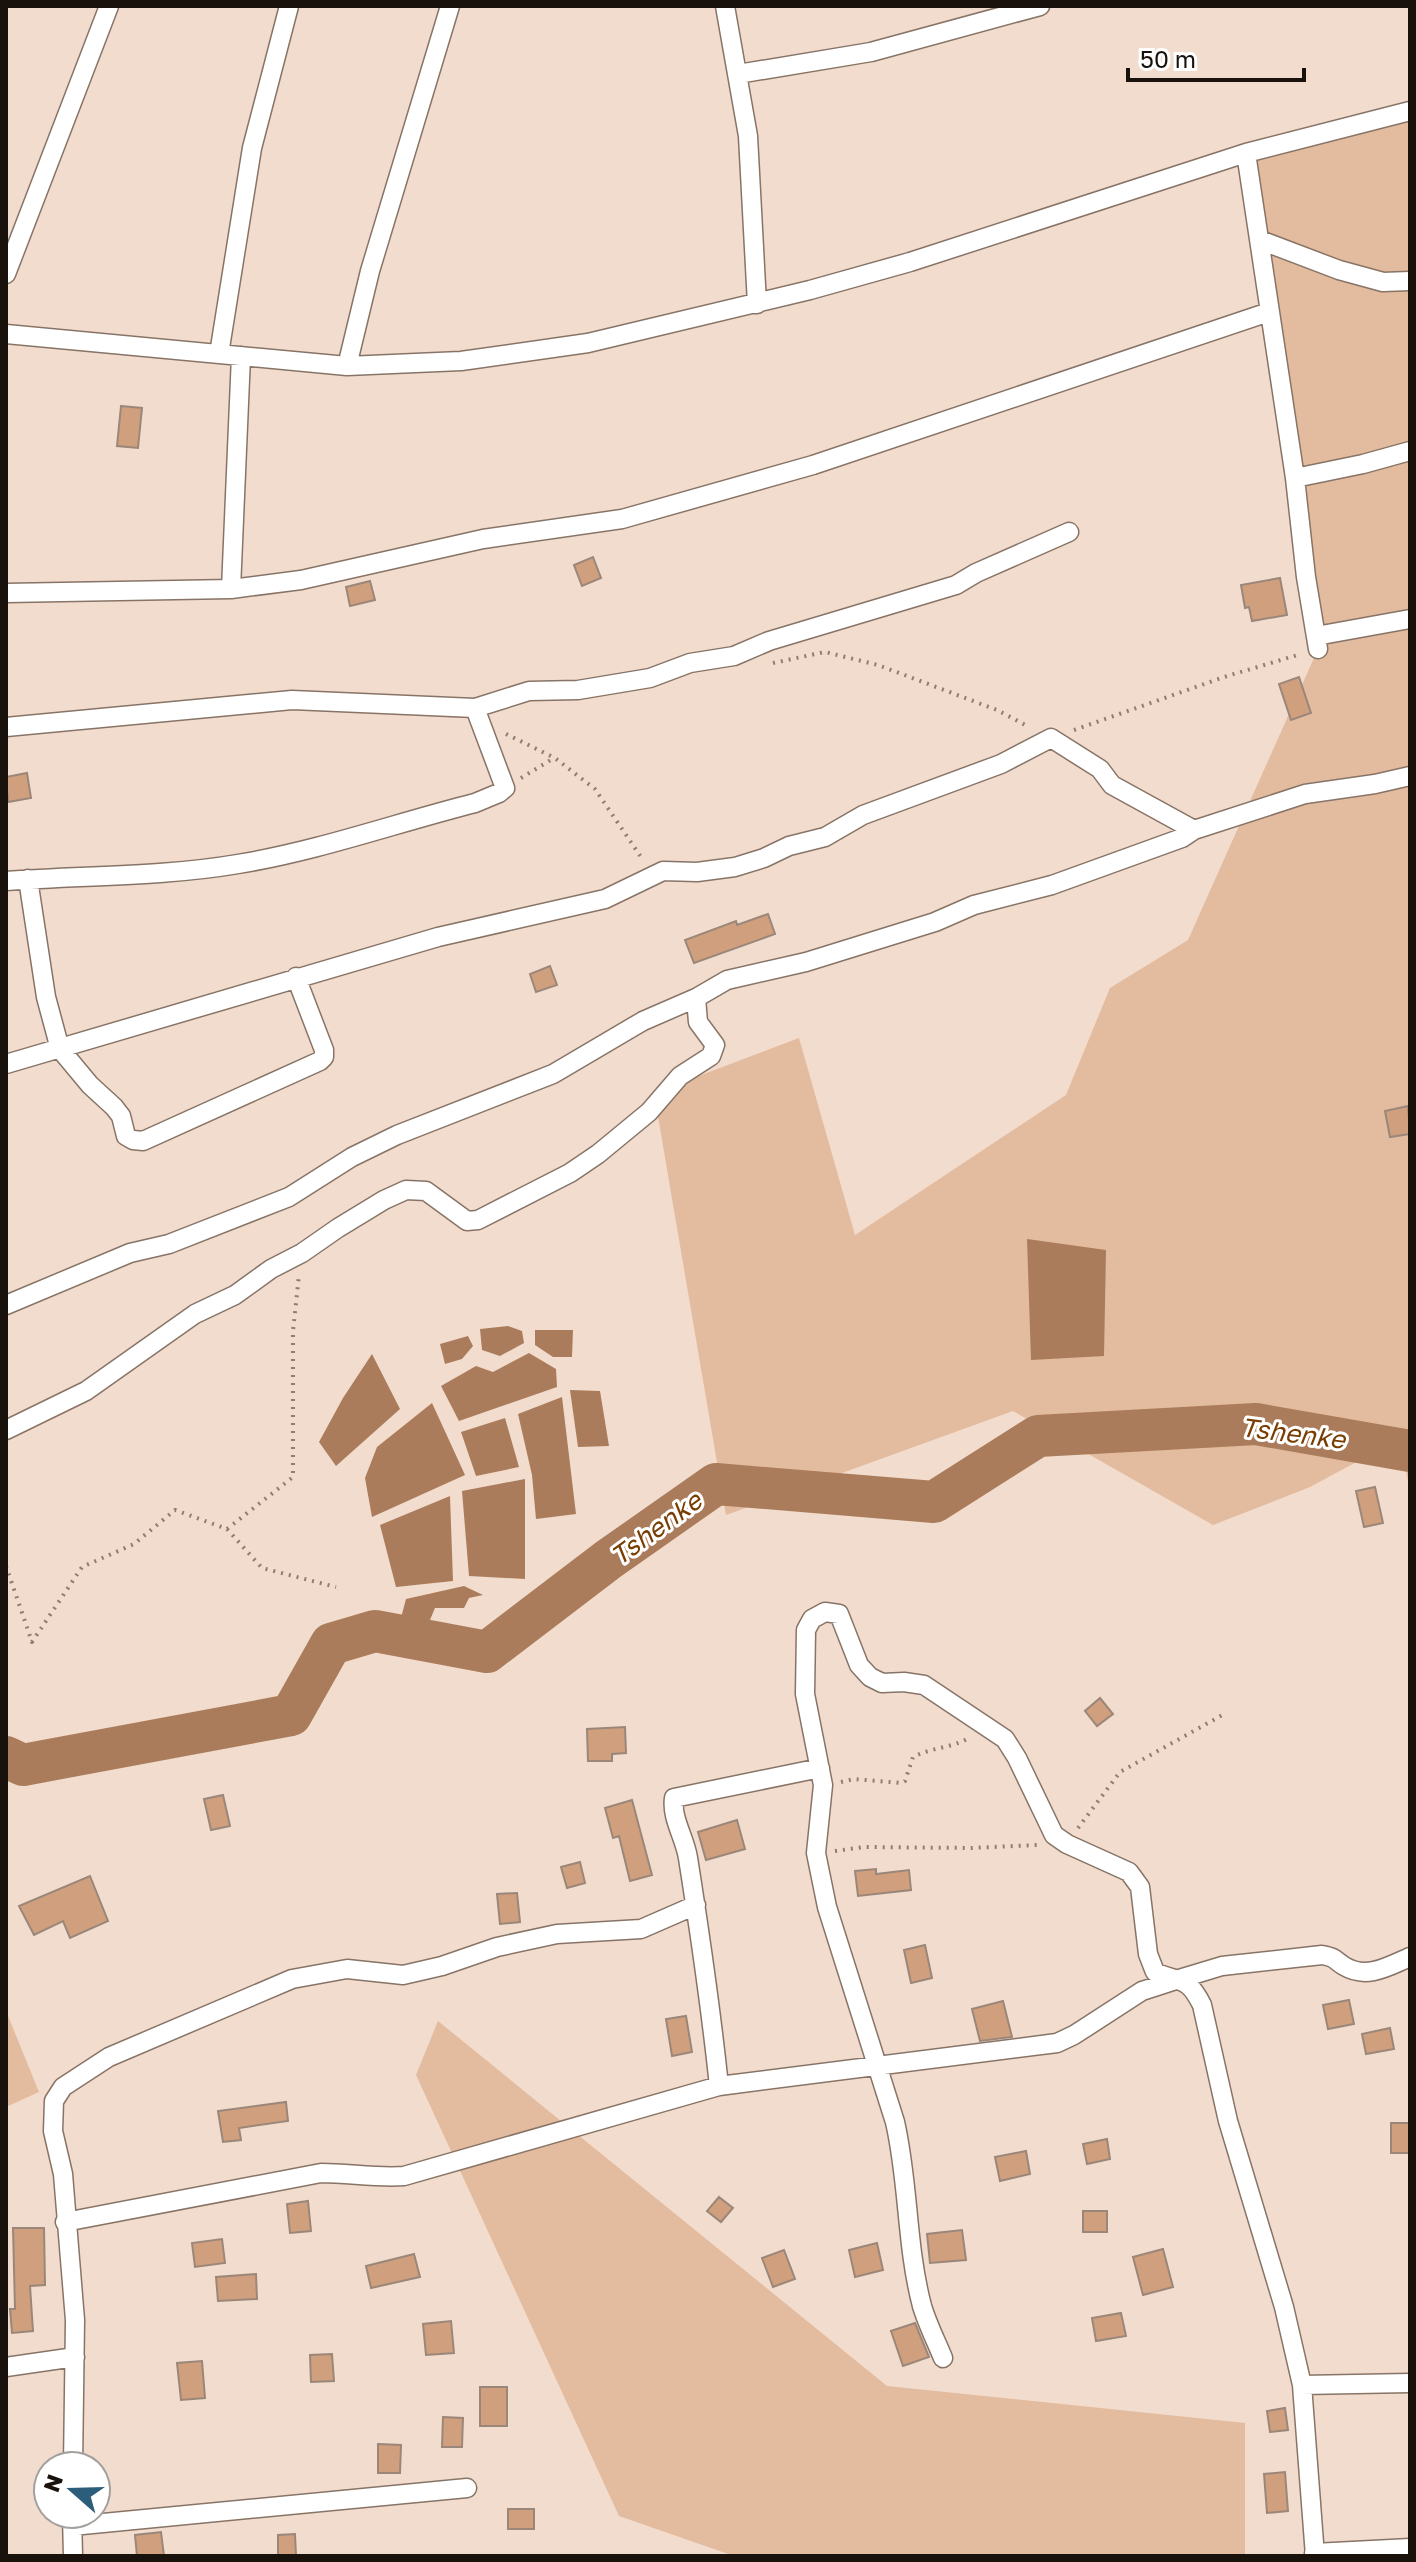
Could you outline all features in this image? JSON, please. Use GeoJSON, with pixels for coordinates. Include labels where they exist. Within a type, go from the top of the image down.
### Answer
{"type":"FeatureCollection","features":[{"type":"Feature","properties":{"kind":"street"},"geometry":{"type":"LineString","coordinates":[[6,274],[109,6]]}},
{"type":"Feature","properties":{"kind":"street"},"geometry":{"type":"LineString","coordinates":[[219,354],[252,148],[289,6]]}},
{"type":"Feature","properties":{"kind":"street"},"geometry":{"type":"LineString","coordinates":[[347,366],[370,271],[450,6]]}},
{"type":"Feature","properties":{"kind":"street"},"geometry":{"type":"LineString","coordinates":[[725,6],[748,136],[757,304]]}},
{"type":"Feature","properties":{"kind":"street"},"geometry":{"type":"LineString","coordinates":[[738,74],[871,52],[1040,6]]}},
{"type":"Feature","properties":{"kind":"street"},"geometry":{"type":"LineString","coordinates":[[6,334],[347,366],[461,361],[588,343],[757,304],[910,262],[1246,153],[1410,111]]}},
{"type":"Feature","properties":{"kind":"street"},"geometry":{"type":"LineString","coordinates":[[1246,153],[1317,643],[1410,619]]}},
{"type":"Feature","properties":{"kind":"street"},"geometry":{"type":"LineString","coordinates":[[1260,240],[1339,270],[1383,282],[1410,281]]}},
{"type":"Feature","properties":{"kind":"street"},"geometry":{"type":"LineString","coordinates":[[6,593],[231,589],[301,580],[483,539],[622,519],[813,465],[1269,312]]}},
{"type":"Feature","properties":{"kind":"street"},"geometry":{"type":"LineString","coordinates":[[231,589],[241,356]]}},
{"type":"Feature","properties":{"kind":"street"},"geometry":{"type":"LineString","coordinates":[[1295,478],[1410,451]]}},
{"type":"Feature","properties":{"kind":"street"},"geometry":{"type":"LineString","coordinates":[[6,727],[292,700],[475,708],[529,691],[578,690],[650,678],[690,663],[734,656],[769,641],[956,585],[1069,532]]}},
{"type":"Feature","properties":{"kind":"street"},"geometry":{"type":"LineString","coordinates":[[6,881],[113,876],[237,864],[319,846],[475,803],[505,788],[475,708]]}},
{"type":"Feature","properties":{"kind":"street"},"geometry":{"type":"LineString","coordinates":[[6,1064],[438,937],[605,899],[652,876],[673,870],[716,871],[764,858],[789,846],[825,837],[863,815],[1001,764],[1051,738],[1100,769],[1112,785],[1194,830]]}},
{"type":"Feature","properties":{"kind":"street"},"geometry":{"type":"LineString","coordinates":[[6,1305],[130,1253],[169,1244],[289,1197],[352,1157],[386,1140],[553,1074],[643,1021],[696,998],[727,980],[806,962],[935,922],[974,905],[1052,885],[1182,838],[1194,830],[1305,794],[1410,776]]}},
{"type":"Feature","properties":{"kind":"street"},"geometry":{"type":"LineString","coordinates":[[28,879],[46,997],[60,1049],[90,1085],[114,1107],[121,1116],[126,1136],[133,1140],[143,1141],[320,1061],[324,1050],[296,977]]}},
{"type":"Feature","properties":{"kind":"street"},"geometry":{"type":"LineString","coordinates":[[6,1430],[86,1391],[195,1314],[235,1295],[271,1269],[406,1190],[426,1191],[467,1221],[478,1220],[570,1173],[635,1125],[680,1076],[711,1056],[715,1045],[698,1022],[696,998]]}},
{"type":"Feature","properties":{"kind":"street"},"geometry":{"type":"LineString","coordinates":[[943,2358],[923,2309],[907,2223],[901,2150],[827,1907],[816,1853],[821,1776],[805,1694],[806,1630],[812,1619],[825,1612],[839,1614],[859,1665],[870,1677],[882,1683],[924,1685],[1005,1739],[1054,1835],[1129,1872],[1140,1887],[1148,1954],[1155,1972],[1179,1979],[1194,1988],[1202,2005],[1228,2121],[1280,2293],[1302,2385],[1314,2554],[1410,2548]]}},
{"type":"Feature","properties":{"kind":"street"},"geometry":{"type":"LineString","coordinates":[[719,2086],[696,1905],[686,1843],[673,1809],[674,1798],[821,1776]]}},
{"type":"Feature","properties":{"kind":"street"},"geometry":{"type":"LineString","coordinates":[[73,2450],[75,2320],[63,2174],[53,2131],[54,2101],[63,2087],[109,2057],[292,1979],[347,1969],[403,1975],[442,1966],[497,1947],[557,1934],[641,1929],[696,1905]]}},
{"type":"Feature","properties":{"kind":"street"},"geometry":{"type":"LineString","coordinates":[[65,2222],[321,2173],[404,2176],[719,2086],[1057,2043],[1142,1991],[1222,1966],[1322,1955],[1335,1957],[1343,1966],[1355,1970],[1374,1972],[1410,1957]]}},
{"type":"Feature","properties":{"kind":"street"},"geometry":{"type":"LineString","coordinates":[[6,2367],[75,2357]]}},
{"type":"Feature","properties":{"kind":"street"},"geometry":{"type":"LineString","coordinates":[[1302,2385],[1410,2383]]}},
{"type":"Feature","properties":{"kind":"street"},"geometry":{"type":"LineString","coordinates":[[112,2517],[467,2488]]}},
{"type":"Feature","properties":{"kind":"street"},"geometry":{"type":"LineString","coordinates":[[72,2530],[73,2556]]}},
{"type":"Feature","properties":{"kind":"path"},"geometry":{"type":"LineString","coordinates":[[761,662],[774,663],[825,652],[878,665],[997,710],[1051,738],[1317,643]]}},
{"type":"Feature","properties":{"kind":"path"},"geometry":{"type":"LineString","coordinates":[[475,708],[509,736],[555,758],[595,789],[638,849],[652,876]]}},
{"type":"Feature","properties":{"kind":"path"},"geometry":{"type":"LineString","coordinates":[[505,788],[555,758]]}},
{"type":"Feature","properties":{"kind":"path"},"geometry":{"type":"LineString","coordinates":[[227,1529],[293,1477],[293,1331],[302,1253]]}},
{"type":"Feature","properties":{"kind":"path"},"geometry":{"type":"LineString","coordinates":[[6,1566],[32,1642],[82,1567],[134,1544],[175,1510],[227,1529],[262,1568],[336,1587]]}},
{"type":"Feature","properties":{"kind":"path"},"geometry":{"type":"LineString","coordinates":[[816,1853],[864,1847],[970,1848],[1067,1844],[1120,1772],[1226,1713]]}},
{"type":"Feature","properties":{"kind":"path"},"geometry":{"type":"LineString","coordinates":[[821,1776],[901,1783],[905,1781],[913,1757],[958,1744],[975,1735],[985,1725]]}},
{"type":"Feature","properties":{"kind":"shaded area"},"geometry":{"type":"Polygon","coordinates":[[[1410,111],[1410,1490],[1399,1439],[1310,1487],[1213,1525],[1013,1411],[726,1515],[654,1093],[799,1038],[855,1235],[1066,1095],[1110,988],[1188,940],[1318,649],[1246,153],[1410,111]]]}},
{"type":"Feature","properties":{"kind":"shaded area"},"geometry":{"type":"Polygon","coordinates":[[[1027,1239],[1106,1250],[1104,1356],[1031,1360],[1027,1239]]]}},
{"type":"Feature","properties":{"kind":"shaded area"},"geometry":{"type":"Polygon","coordinates":[[[508,1326],[522,1331],[524,1343],[500,1356],[482,1350],[480,1329],[508,1326]]]}},
{"type":"Feature","properties":{"kind":"shaded area"},"geometry":{"type":"Polygon","coordinates":[[[535,1330],[573,1330],[572,1357],[553,1357],[535,1345],[535,1330]]]}},
{"type":"Feature","properties":{"kind":"shaded area"},"geometry":{"type":"Polygon","coordinates":[[[468,1336],[473,1346],[462,1359],[445,1364],[440,1344],[468,1336]]]}},
{"type":"Feature","properties":{"kind":"shaded area"},"geometry":{"type":"Polygon","coordinates":[[[529,1353],[556,1369],[557,1387],[459,1421],[441,1386],[476,1366],[493,1372],[529,1353]]]}},
{"type":"Feature","properties":{"kind":"shaded area"},"geometry":{"type":"Polygon","coordinates":[[[372,1354],[400,1409],[336,1466],[319,1442],[372,1354]]]}},
{"type":"Feature","properties":{"kind":"shaded area"},"geometry":{"type":"Polygon","coordinates":[[[570,1390],[600,1391],[609,1446],[578,1447],[570,1390]]]}},
{"type":"Feature","properties":{"kind":"shaded area"},"geometry":{"type":"Polygon","coordinates":[[[562,1397],[576,1514],[536,1519],[532,1475],[518,1414],[562,1397]]]}},
{"type":"Feature","properties":{"kind":"shaded area"},"geometry":{"type":"Polygon","coordinates":[[[432,1403],[465,1475],[372,1517],[365,1478],[377,1447],[432,1403]]]}},
{"type":"Feature","properties":{"kind":"shaded area"},"geometry":{"type":"Polygon","coordinates":[[[505,1418],[519,1467],[476,1476],[461,1432],[505,1418]]]}},
{"type":"Feature","properties":{"kind":"shaded area"},"geometry":{"type":"Polygon","coordinates":[[[525,1479],[525,1579],[469,1576],[462,1491],[525,1479]]]}},
{"type":"Feature","properties":{"kind":"shaded area"},"geometry":{"type":"Polygon","coordinates":[[[450,1496],[453,1581],[396,1587],[380,1525],[450,1496]]]}},
{"type":"Feature","properties":{"kind":"shaded area"},"geometry":{"type":"Polygon","coordinates":[[[464,1586],[483,1595],[469,1598],[464,1608],[435,1608],[427,1627],[401,1618],[406,1599],[464,1586]]]}},
{"type":"Feature","properties":{"kind":"shaded area"},"geometry":{"type":"Polygon","coordinates":[[[6,2011],[39,2092],[6,2107],[6,2011]]]}},
{"type":"Feature","properties":{"kind":"shaded area"},"geometry":{"type":"Polygon","coordinates":[[[438,2021],[887,2386],[1245,2423],[1245,2556],[734,2556],[619,2516],[416,2075],[438,2021]]]}},
{"type":"Feature","properties":{"kind":"building"},"geometry":{"type":"Polygon","coordinates":[[[121,406],[142,408],[138,448],[117,446],[121,406]]]}},
{"type":"Feature","properties":{"kind":"building"},"geometry":{"type":"Polygon","coordinates":[[[593,557],[601,578],[582,586],[574,565],[593,557]]]}},
{"type":"Feature","properties":{"kind":"building"},"geometry":{"type":"Polygon","coordinates":[[[1280,578],[1287,615],[1252,621],[1249,607],[1245,608],[1241,585],[1280,578]]]}},
{"type":"Feature","properties":{"kind":"building"},"geometry":{"type":"Polygon","coordinates":[[[370,581],[375,600],[350,606],[346,587],[370,581]]]}},
{"type":"Feature","properties":{"kind":"building"},"geometry":{"type":"Polygon","coordinates":[[[1299,677],[1311,713],[1291,720],[1279,684],[1299,677]]]}},
{"type":"Feature","properties":{"kind":"building"},"geometry":{"type":"Polygon","coordinates":[[[27,773],[31,798],[8,802],[6,777],[27,773]]]}},
{"type":"Feature","properties":{"kind":"building"},"geometry":{"type":"Polygon","coordinates":[[[768,914],[775,934],[694,963],[685,940],[736,921],[737,925],[768,914]]]}},
{"type":"Feature","properties":{"kind":"building"},"geometry":{"type":"Polygon","coordinates":[[[550,966],[557,985],[536,992],[530,974],[550,966]]]}},
{"type":"Feature","properties":{"kind":"building"},"geometry":{"type":"Polygon","coordinates":[[[1408,1106],[1410,1134],[1390,1137],[1385,1111],[1408,1106]]]}},
{"type":"Feature","properties":{"kind":"building"},"geometry":{"type":"Polygon","coordinates":[[[1375,1487],[1383,1523],[1364,1527],[1356,1491],[1375,1487]]]}},
{"type":"Feature","properties":{"kind":"building"},"geometry":{"type":"Polygon","coordinates":[[[1100,1698],[1113,1714],[1097,1726],[1085,1711],[1100,1698]]]}},
{"type":"Feature","properties":{"kind":"building"},"geometry":{"type":"Polygon","coordinates":[[[625,1727],[626,1753],[612,1754],[612,1761],[588,1761],[587,1729],[625,1727]]]}},
{"type":"Feature","properties":{"kind":"building"},"geometry":{"type":"Polygon","coordinates":[[[223,1795],[230,1826],[211,1830],[204,1799],[223,1795]]]}},
{"type":"Feature","properties":{"kind":"building"},"geometry":{"type":"Polygon","coordinates":[[[632,1800],[652,1875],[630,1881],[619,1836],[613,1838],[605,1808],[632,1800]]]}},
{"type":"Feature","properties":{"kind":"building"},"geometry":{"type":"Polygon","coordinates":[[[737,1820],[745,1849],[706,1860],[698,1832],[737,1820]]]}},
{"type":"Feature","properties":{"kind":"building"},"geometry":{"type":"Polygon","coordinates":[[[580,1862],[585,1883],[567,1888],[561,1867],[580,1862]]]}},
{"type":"Feature","properties":{"kind":"building"},"geometry":{"type":"Polygon","coordinates":[[[876,1869],[876,1874],[909,1870],[911,1890],[858,1896],[855,1871],[876,1869]]]}},
{"type":"Feature","properties":{"kind":"building"},"geometry":{"type":"Polygon","coordinates":[[[90,1876],[108,1921],[70,1938],[63,1921],[34,1935],[19,1906],[90,1876]]]}},
{"type":"Feature","properties":{"kind":"building"},"geometry":{"type":"Polygon","coordinates":[[[517,1893],[520,1922],[500,1924],[497,1894],[517,1893]]]}},
{"type":"Feature","properties":{"kind":"building"},"geometry":{"type":"Polygon","coordinates":[[[925,1945],[932,1978],[911,1983],[904,1950],[925,1945]]]}},
{"type":"Feature","properties":{"kind":"building"},"geometry":{"type":"Polygon","coordinates":[[[1349,2000],[1354,2024],[1328,2029],[1323,2005],[1349,2000]]]}},
{"type":"Feature","properties":{"kind":"building"},"geometry":{"type":"Polygon","coordinates":[[[1003,2001],[1012,2037],[980,2041],[972,2009],[1003,2001]]]}},
{"type":"Feature","properties":{"kind":"building"},"geometry":{"type":"Polygon","coordinates":[[[686,2016],[692,2052],[672,2056],[666,2019],[686,2016]]]}},
{"type":"Feature","properties":{"kind":"building"},"geometry":{"type":"Polygon","coordinates":[[[1390,2028],[1394,2049],[1366,2054],[1362,2034],[1390,2028]]]}},
{"type":"Feature","properties":{"kind":"building"},"geometry":{"type":"Polygon","coordinates":[[[286,2102],[288,2121],[239,2128],[241,2140],[223,2142],[218,2111],[286,2102]]]}},
{"type":"Feature","properties":{"kind":"building"},"geometry":{"type":"Polygon","coordinates":[[[1391,2123],[1410,2123],[1410,2153],[1391,2153],[1391,2123]]]}},
{"type":"Feature","properties":{"kind":"building"},"geometry":{"type":"Polygon","coordinates":[[[1107,2139],[1110,2159],[1087,2164],[1083,2144],[1107,2139]]]}},
{"type":"Feature","properties":{"kind":"building"},"geometry":{"type":"Polygon","coordinates":[[[1026,2151],[1030,2174],[1000,2181],[995,2157],[1026,2151]]]}},
{"type":"Feature","properties":{"kind":"building"},"geometry":{"type":"Polygon","coordinates":[[[719,2197],[733,2208],[721,2222],[707,2211],[719,2197]]]}},
{"type":"Feature","properties":{"kind":"building"},"geometry":{"type":"Polygon","coordinates":[[[308,2201],[311,2231],[290,2233],[287,2204],[308,2201]]]}},
{"type":"Feature","properties":{"kind":"building"},"geometry":{"type":"Polygon","coordinates":[[[1083,2211],[1107,2211],[1107,2232],[1083,2232],[1083,2211]]]}},
{"type":"Feature","properties":{"kind":"building"},"geometry":{"type":"Polygon","coordinates":[[[13,2228],[44,2228],[45,2285],[30,2286],[33,2331],[12,2333],[10,2309],[15,2309],[13,2228]]]}},
{"type":"Feature","properties":{"kind":"building"},"geometry":{"type":"Polygon","coordinates":[[[962,2230],[966,2260],[930,2263],[927,2234],[962,2230]]]}},
{"type":"Feature","properties":{"kind":"building"},"geometry":{"type":"Polygon","coordinates":[[[222,2239],[225,2263],[195,2267],[192,2243],[222,2239]]]}},
{"type":"Feature","properties":{"kind":"building"},"geometry":{"type":"Polygon","coordinates":[[[877,2243],[883,2270],[855,2277],[849,2250],[877,2243]]]}},
{"type":"Feature","properties":{"kind":"building"},"geometry":{"type":"Polygon","coordinates":[[[1163,2249],[1173,2287],[1143,2295],[1133,2257],[1163,2249]]]}},
{"type":"Feature","properties":{"kind":"building"},"geometry":{"type":"Polygon","coordinates":[[[784,2250],[795,2279],[773,2287],[762,2258],[784,2250]]]}},
{"type":"Feature","properties":{"kind":"building"},"geometry":{"type":"Polygon","coordinates":[[[414,2254],[420,2277],[371,2288],[366,2266],[414,2254]]]}},
{"type":"Feature","properties":{"kind":"building"},"geometry":{"type":"Polygon","coordinates":[[[256,2274],[257,2299],[218,2301],[216,2277],[256,2274]]]}},
{"type":"Feature","properties":{"kind":"building"},"geometry":{"type":"Polygon","coordinates":[[[1121,2313],[1126,2336],[1096,2341],[1092,2318],[1121,2313]]]}},
{"type":"Feature","properties":{"kind":"building"},"geometry":{"type":"Polygon","coordinates":[[[451,2321],[454,2353],[426,2355],[423,2324],[451,2321]]]}},
{"type":"Feature","properties":{"kind":"building"},"geometry":{"type":"Polygon","coordinates":[[[915,2323],[929,2357],[903,2366],[891,2331],[915,2323]]]}},
{"type":"Feature","properties":{"kind":"building"},"geometry":{"type":"Polygon","coordinates":[[[332,2354],[334,2381],[311,2382],[310,2355],[332,2354]]]}},
{"type":"Feature","properties":{"kind":"building"},"geometry":{"type":"Polygon","coordinates":[[[202,2361],[205,2398],[181,2400],[177,2363],[202,2361]]]}},
{"type":"Feature","properties":{"kind":"building"},"geometry":{"type":"Polygon","coordinates":[[[480,2387],[507,2387],[507,2426],[480,2426],[480,2387]]]}},
{"type":"Feature","properties":{"kind":"building"},"geometry":{"type":"Polygon","coordinates":[[[1285,2408],[1288,2430],[1270,2432],[1267,2411],[1285,2408]]]}},
{"type":"Feature","properties":{"kind":"building"},"geometry":{"type":"Polygon","coordinates":[[[443,2417],[463,2418],[462,2447],[442,2447],[443,2417]]]}},
{"type":"Feature","properties":{"kind":"building"},"geometry":{"type":"Polygon","coordinates":[[[378,2444],[401,2445],[400,2473],[378,2473],[378,2444]]]}},
{"type":"Feature","properties":{"kind":"building"},"geometry":{"type":"Polygon","coordinates":[[[1285,2472],[1288,2511],[1267,2513],[1264,2474],[1285,2472]]]}},
{"type":"Feature","properties":{"kind":"building"},"geometry":{"type":"Polygon","coordinates":[[[508,2509],[534,2509],[534,2529],[508,2529],[508,2509]]]}},
{"type":"Feature","properties":{"kind":"building"},"geometry":{"type":"Polygon","coordinates":[[[161,2532],[164,2556],[137,2556],[135,2535],[161,2532]]]}},
{"type":"Feature","properties":{"kind":"building"},"geometry":{"type":"Polygon","coordinates":[[[295,2534],[296,2556],[278,2556],[278,2535],[295,2534]]]}},
{"type":"Feature","properties":{"kind":"waterway","name":"Tshenke"},"geometry":{"type":"LineString","coordinates":[[6,1757],[23,1765],[291,1715],[331,1644],[375,1631],[487,1652],[609,1559],[716,1484],[934,1502],[1038,1436],[1256,1424],[1410,1451]]}}]}
